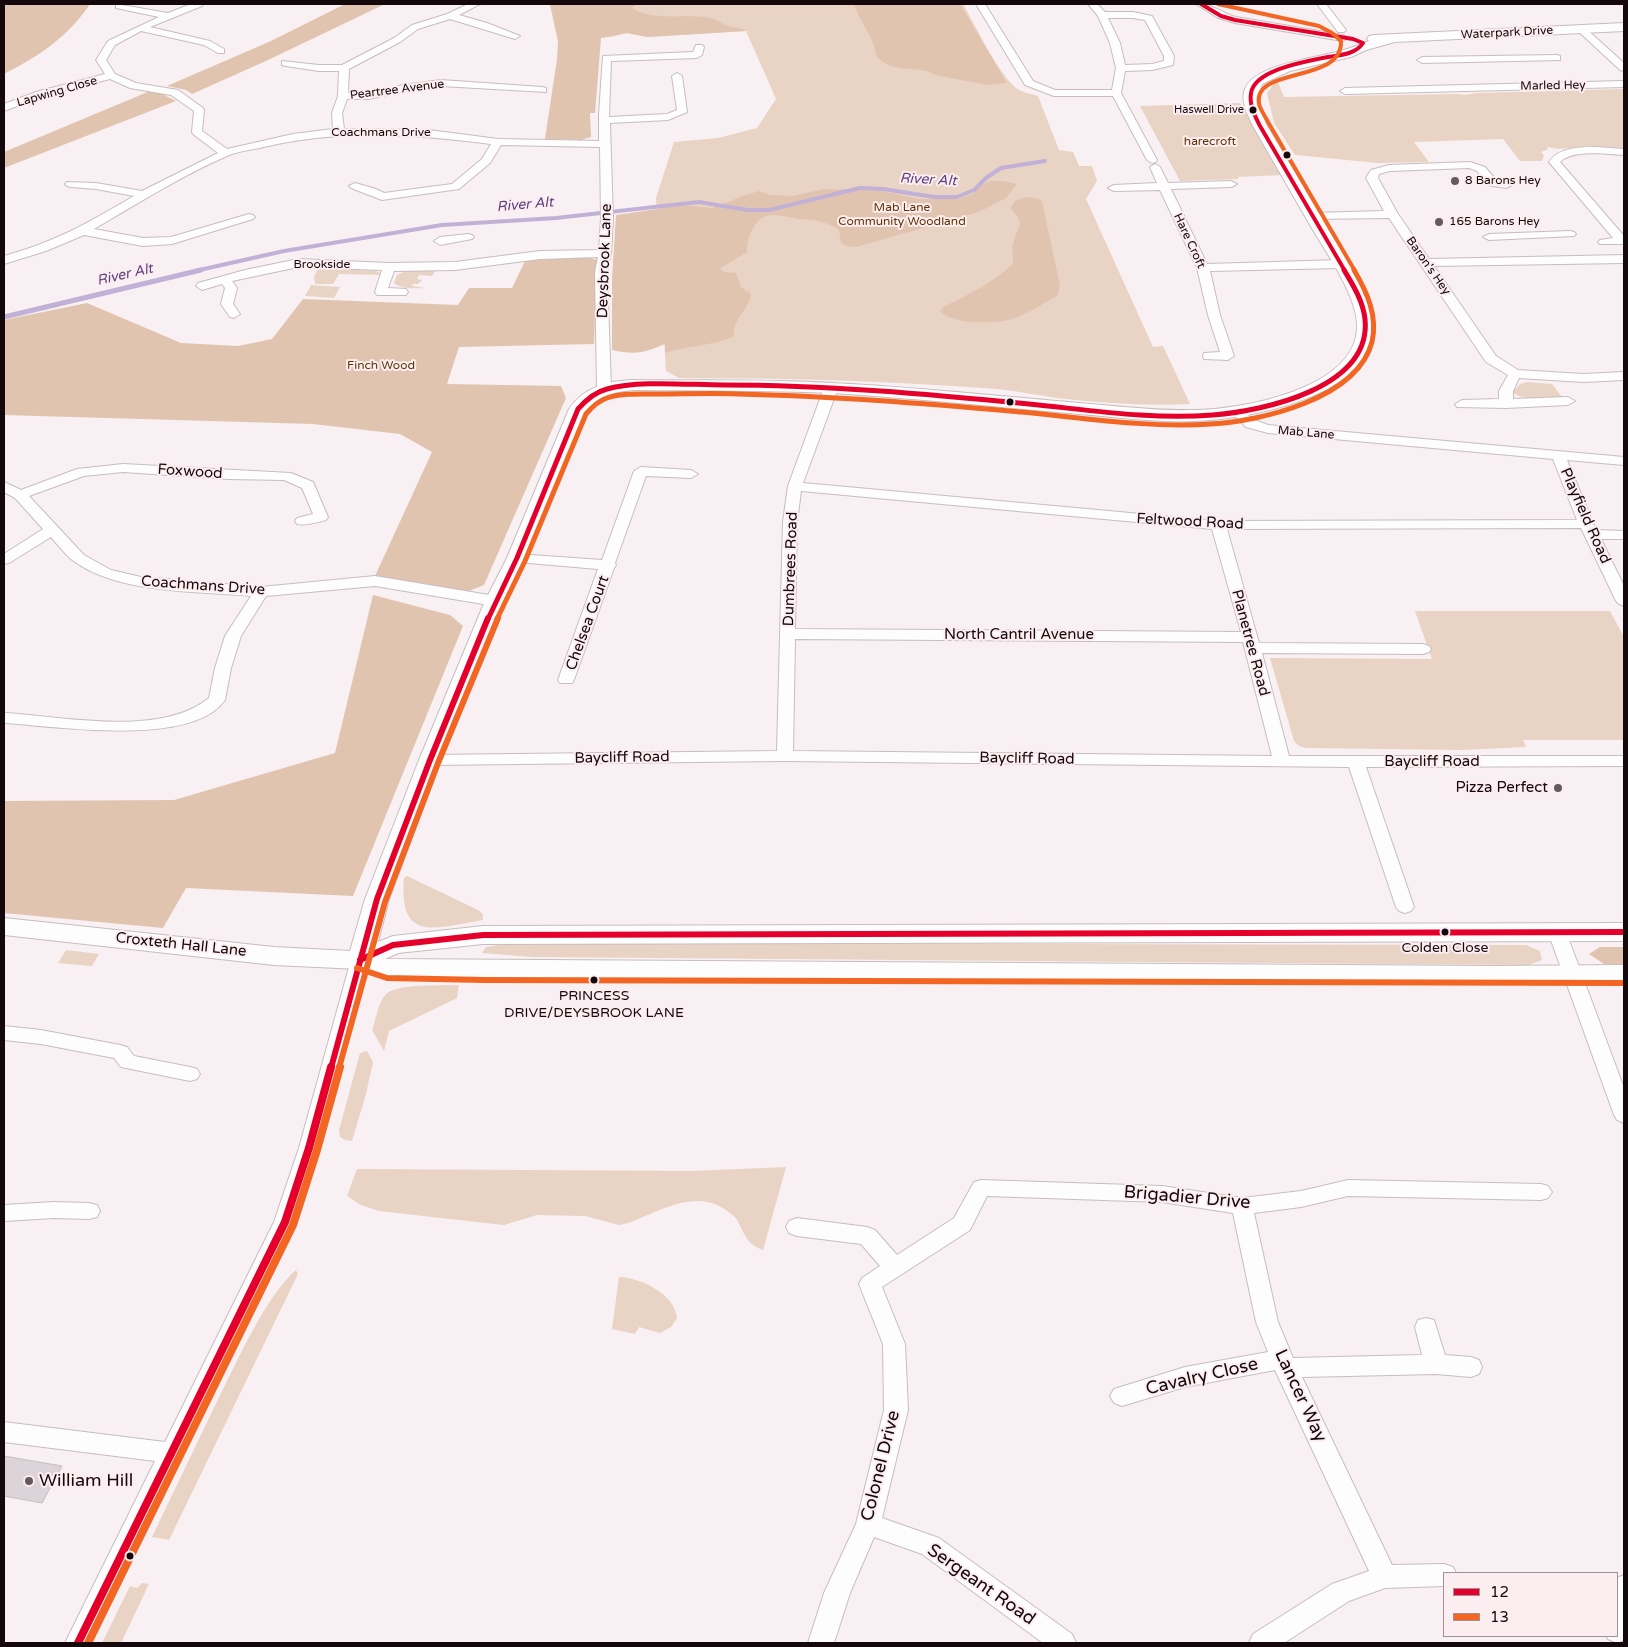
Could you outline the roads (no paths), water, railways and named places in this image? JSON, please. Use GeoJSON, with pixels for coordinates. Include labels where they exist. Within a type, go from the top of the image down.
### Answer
{"type":"FeatureCollection","features":[{"type":"Feature","properties":{"kind":"street"},"geometry":{"type":"LineString","coordinates":[[199,4],[140,28],[111,43],[101,60],[111,76],[134,86],[174,92],[188,101],[199,110],[197,132],[225,152]]}},
{"type":"Feature","properties":{"kind":"street"},"geometry":{"type":"LineString","coordinates":[[286,63],[320,68],[344,68],[397,40],[415,27],[450,16],[475,4]]}},
{"type":"Feature","properties":{"kind":"street"},"geometry":{"type":"LineString","coordinates":[[981,4],[1030,83],[1054,93],[1116,93],[1121,68],[1116,43],[1102,15],[1092,4]]}},
{"type":"Feature","properties":{"kind":"street"},"geometry":{"type":"LineString","coordinates":[[1201,4],[1220,16],[1235,20],[1307,32],[1345,41]]}},
{"type":"Feature","properties":{"kind":"street"},"geometry":{"type":"LineString","coordinates":[[1321,4],[1345,41]]}},
{"type":"Feature","properties":{"kind":"street"},"geometry":{"type":"LineString","coordinates":[[118,6],[168,16]]}},
{"type":"Feature","properties":{"kind":"street"},"geometry":{"type":"LineString","coordinates":[[1102,15],[1133,15],[1149,18],[1170,56],[1169,63],[1152,67],[1121,68]]}},
{"type":"Feature","properties":{"kind":"street"},"geometry":{"type":"LineString","coordinates":[[450,16],[515,36]]}},
{"type":"Feature","properties":{"kind":"street","name":"Waterpark Drive"},"geometry":{"type":"LineString","coordinates":[[1238,412],[1279,402],[1310,391],[1338,376],[1356,358],[1364,339],[1364,312],[1352,283],[1260,126],[1250,100],[1254,85],[1265,76],[1320,59],[1346,54],[1345,41],[1624,27]]}},
{"type":"Feature","properties":{"kind":"street"},"geometry":{"type":"LineString","coordinates":[[140,28],[207,43],[221,51]]}},
{"type":"Feature","properties":{"kind":"street"},"geometry":{"type":"LineString","coordinates":[[1581,29],[1624,68]]}},
{"type":"Feature","properties":{"kind":"street"},"geometry":{"type":"LineString","coordinates":[[1320,59],[1345,41]]}},
{"type":"Feature","properties":{"kind":"street","name":"Deysbrook Lane"},"geometry":{"type":"LineString","coordinates":[[604,388],[601,272],[608,219],[604,117],[606,58],[697,55],[699,47]]}},
{"type":"Feature","properties":{"kind":"street","name":"Marled Hey"},"geometry":{"type":"LineString","coordinates":[[1422,60],[1557,58]]}},
{"type":"Feature","properties":{"kind":"street"},"geometry":{"type":"LineString","coordinates":[[1463,59],[1482,88]]}},
{"type":"Feature","properties":{"kind":"street"},"geometry":{"type":"LineString","coordinates":[[339,132],[337,113],[343,96],[344,68]]}},
{"type":"Feature","properties":{"kind":"street","name":"Lapwing Close"},"geometry":{"type":"LineString","coordinates":[[4,108],[40,94],[111,76]]}},
{"type":"Feature","properties":{"kind":"street"},"geometry":{"type":"LineString","coordinates":[[604,117],[668,117],[682,112],[677,76]]}},
{"type":"Feature","properties":{"kind":"street","name":"Peartree Avenue"},"geometry":{"type":"LineString","coordinates":[[343,96],[369,96],[403,88],[442,83],[542,90]]}},
{"type":"Feature","properties":{"kind":"street","name":"Marled Hey"},"geometry":{"type":"LineString","coordinates":[[1345,92],[1624,84]]}},
{"type":"Feature","properties":{"kind":"street","name":"Hare Croft"},"geometry":{"type":"LineString","coordinates":[[1116,93],[1153,164],[1203,268],[1214,315],[1228,356],[1208,356]]}},
{"type":"Feature","properties":{"kind":"street","name":"Coachmans Drive"},"geometry":{"type":"LineString","coordinates":[[4,260],[42,249],[83,231],[144,195],[225,152],[293,137],[339,132],[429,132],[498,142],[605,144]]}},
{"type":"Feature","properties":{"kind":"street"},"geometry":{"type":"LineString","coordinates":[[355,186],[372,191],[382,197],[455,187],[486,161],[498,142]]}},
{"type":"Feature","properties":{"kind":"street"},"geometry":{"type":"LineString","coordinates":[[1604,242],[1622,241],[1554,162],[1555,158],[1559,156],[1578,152],[1624,152]]}},
{"type":"Feature","properties":{"kind":"street","name":"Baron's Hey"},"geometry":{"type":"LineString","coordinates":[[1506,185],[1492,183],[1481,169],[1470,165],[1389,168],[1375,172],[1372,178],[1392,214],[1491,359],[1515,374],[1583,378],[1624,376]]}},
{"type":"Feature","properties":{"kind":"street"},"geometry":{"type":"LineString","coordinates":[[71,184],[96,186],[144,195]]}},
{"type":"Feature","properties":{"kind":"street"},"geometry":{"type":"LineString","coordinates":[[1114,188],[1231,184]]}},
{"type":"Feature","properties":{"kind":"street"},"geometry":{"type":"LineString","coordinates":[[1312,216],[1392,214]]}},
{"type":"Feature","properties":{"kind":"street"},"geometry":{"type":"LineString","coordinates":[[83,231],[143,242],[172,240],[249,217]]}},
{"type":"Feature","properties":{"kind":"street"},"geometry":{"type":"LineString","coordinates":[[1489,237],[1570,234]]}},
{"type":"Feature","properties":{"kind":"street"},"geometry":{"type":"LineString","coordinates":[[1530,236],[1552,260]]}},
{"type":"Feature","properties":{"kind":"street","name":"Brookside"},"geometry":{"type":"LineString","coordinates":[[454,252],[468,237]]}},
{"type":"Feature","properties":{"kind":"street","name":"Brookside"},"geometry":{"type":"LineString","coordinates":[[440,240],[454,252]]}},
{"type":"Feature","properties":{"kind":"street","name":"Brookside"},"geometry":{"type":"LineString","coordinates":[[202,286],[226,281],[245,274],[298,263],[389,267],[454,252],[605,253]]}},
{"type":"Feature","properties":{"kind":"street"},"geometry":{"type":"LineString","coordinates":[[1426,263],[1624,259]]}},
{"type":"Feature","properties":{"kind":"street"},"geometry":{"type":"LineString","coordinates":[[1203,268],[1340,264]]}},
{"type":"Feature","properties":{"kind":"street"},"geometry":{"type":"LineString","coordinates":[[389,267],[381,292],[402,292]]}},
{"type":"Feature","properties":{"kind":"street"},"geometry":{"type":"LineString","coordinates":[[226,281],[231,288],[227,304],[229,315],[247,311]]}},
{"type":"Feature","properties":{"kind":"street"},"geometry":{"type":"LineString","coordinates":[[1506,404],[1506,391],[1515,374]]}},
{"type":"Feature","properties":{"kind":"street"},"geometry":{"type":"LineString","coordinates":[[78,1643],[285,1222],[309,1148],[377,899],[430,760],[495,601],[517,558],[578,409],[587,398],[604,388],[652,385],[831,388],[1134,413],[1194,416],[1238,412]]}},
{"type":"Feature","properties":{"kind":"street","name":"Dumbrees Road"},"geometry":{"type":"LineString","coordinates":[[785,756],[790,522],[796,486],[831,388]]}},
{"type":"Feature","properties":{"kind":"street"},"geometry":{"type":"LineString","coordinates":[[1462,404],[1568,401]]}},
{"type":"Feature","properties":{"kind":"street","name":"Mab Lane"},"geometry":{"type":"LineString","coordinates":[[1238,412],[1245,422],[1255,427],[1268,429],[1624,461]]}},
{"type":"Feature","properties":{"kind":"street","name":"Playfield Road"},"geometry":{"type":"LineString","coordinates":[[1558,456],[1588,529],[1624,601]]}},
{"type":"Feature","properties":{"kind":"street","name":"Foxwood"},"geometry":{"type":"LineString","coordinates":[[20,495],[82,472],[123,468],[230,475],[286,476],[308,485],[321,517],[302,521]]}},
{"type":"Feature","properties":{"kind":"street","name":"Chelsea Court"},"geometry":{"type":"LineString","coordinates":[[566,680],[642,471],[691,474]]}},
{"type":"Feature","properties":{"kind":"street","name":"Coachmans Drive"},"geometry":{"type":"LineString","coordinates":[[4,486],[20,495],[79,558],[106,573],[141,582],[261,592],[375,581],[495,601]]}},
{"type":"Feature","properties":{"kind":"street","name":"Feltwood Road"},"geometry":{"type":"LineString","coordinates":[[796,486],[1218,525],[1588,529],[1624,535]]}},
{"type":"Feature","properties":{"kind":"street","name":"Planetree Road"},"geometry":{"type":"LineString","coordinates":[[1218,525],[1282,761]]}},
{"type":"Feature","properties":{"kind":"street"},"geometry":{"type":"LineString","coordinates":[[4,560],[53,529]]}},
{"type":"Feature","properties":{"kind":"street","name":"Chelsea Court"},"geometry":{"type":"LineString","coordinates":[[517,558],[609,565]]}},
{"type":"Feature","properties":{"kind":"street"},"geometry":{"type":"LineString","coordinates":[[4,718],[116,727],[178,721],[200,712],[217,700],[233,636],[261,592]]}},
{"type":"Feature","properties":{"kind":"street","name":"North Cantril Avenue"},"geometry":{"type":"LineString","coordinates":[[788,634],[1251,642],[1423,649]]}},
{"type":"Feature","properties":{"kind":"street","name":"Baycliff Road"},"geometry":{"type":"LineString","coordinates":[[430,760],[785,756],[1356,762],[1624,761]]}},
{"type":"Feature","properties":{"kind":"street"},"geometry":{"type":"LineString","coordinates":[[1356,762],[1405,907]]}},
{"type":"Feature","properties":{"kind":"street","name":"Croxteth Hall Lane"},"geometry":{"type":"LineString","coordinates":[[4,927],[274,956],[360,960]]}},
{"type":"Feature","properties":{"kind":"street"},"geometry":{"type":"LineString","coordinates":[[1557,932],[1624,1115]]}},
{"type":"Feature","properties":{"kind":"street"},"geometry":{"type":"LineString","coordinates":[[360,960],[393,945],[483,935],[1624,932]]}},
{"type":"Feature","properties":{"kind":"street"},"geometry":{"type":"LineString","coordinates":[[471,970],[463,965],[458,957],[459,951],[472,939],[483,935]]}},
{"type":"Feature","properties":{"kind":"street"},"geometry":{"type":"LineString","coordinates":[[360,960],[388,969],[471,970],[1624,974]]}},
{"type":"Feature","properties":{"kind":"street"},"geometry":{"type":"LineString","coordinates":[[4,1033],[42,1037],[120,1052],[128,1062],[190,1074]]}},
{"type":"Feature","properties":{"kind":"street","name":"Brigadier Drive"},"geometry":{"type":"LineString","coordinates":[[870,1284],[962,1224],[981,1188],[1162,1194],[1242,1206],[1301,1199],[1348,1188],[1541,1192]]}},
{"type":"Feature","properties":{"kind":"street","name":"Lancer Way"},"geometry":{"type":"LineString","coordinates":[[1242,1206],[1267,1322],[1284,1363],[1385,1577]]}},
{"type":"Feature","properties":{"kind":"street"},"geometry":{"type":"LineString","coordinates":[[4,1212],[89,1211]]}},
{"type":"Feature","properties":{"kind":"street"},"geometry":{"type":"LineString","coordinates":[[797,1227],[867,1236],[895,1268]]}},
{"type":"Feature","properties":{"kind":"street","name":"Colonel Drive"},"geometry":{"type":"LineString","coordinates":[[821,1643],[837,1593],[868,1524],[896,1410],[894,1344],[870,1284]]}},
{"type":"Feature","properties":{"kind":"street"},"geometry":{"type":"LineString","coordinates":[[1426,1327],[1436,1364]]}},
{"type":"Feature","properties":{"kind":"street","name":"Cavalry Close"},"geometry":{"type":"LineString","coordinates":[[1122,1396],[1185,1377],[1284,1363],[1436,1364],[1471,1367]]}},
{"type":"Feature","properties":{"kind":"street"},"geometry":{"type":"LineString","coordinates":[[4,1432],[172,1453]]}},
{"type":"Feature","properties":{"kind":"street","name":"Sergeant Road"},"geometry":{"type":"LineString","coordinates":[[868,1524],[930,1546],[1063,1643]]}},
{"type":"Feature","properties":{"kind":"street"},"geometry":{"type":"LineString","coordinates":[[1262,1643],[1341,1592],[1385,1577],[1443,1575]]}},
{"type":"Feature","properties":{"kind":"street"},"geometry":{"type":"LineString","coordinates":[[1618,1618],[1624,1587]]}},
{"type":"Feature","properties":{"kind":"waterway","name":"River Alt"},"geometry":{"type":"LineString","coordinates":[[195,271],[284,251],[442,225],[556,218],[699,202],[748,210],[769,210],[860,188],[883,189],[934,197],[957,197],[974,190],[986,178],[1001,168],[1045,161]]}},
{"type":"Feature","properties":{"kind":"waterway","name":"River Alt"},"geometry":{"type":"LineString","coordinates":[[4,317],[201,270]]}},
{"type":"Feature","properties":{"kind":"place","name":"Haswell Drive"},"geometry":{"type":"Point","coordinates":[1253,110]}},
{"type":"Feature","properties":{"kind":"place","name":"8 Barons Hey"},"geometry":{"type":"Point","coordinates":[1455,181]}},
{"type":"Feature","properties":{"kind":"place","name":"165 Barons Hey"},"geometry":{"type":"Point","coordinates":[1439,222]}},
{"type":"Feature","properties":{"kind":"place","name":"Pizza Perfect"},"geometry":{"type":"Point","coordinates":[1558,788]}},
{"type":"Feature","properties":{"kind":"place","name":"Colden Close"},"geometry":{"type":"Point","coordinates":[1445,932]}},
{"type":"Feature","properties":{"kind":"place","name":"PRINCESS DRIVE/DEYSBROOK LANE"},"geometry":{"type":"Point","coordinates":[594,980]}},
{"type":"Feature","properties":{"kind":"place","name":"William Hill"},"geometry":{"type":"Point","coordinates":[29,1481]}},
{"type":"Feature","properties":{"kind":"park label","name":"harecroft"},"geometry":{"type":"Point","coordinates":[1210,142]}},
{"type":"Feature","properties":{"kind":"park label","name":"Mab Lane Community Woodland"},"geometry":{"type":"Point","coordinates":[902,215]}},
{"type":"Feature","properties":{"kind":"park label","name":"Finch Wood"},"geometry":{"type":"Point","coordinates":[381,366]}}]}
